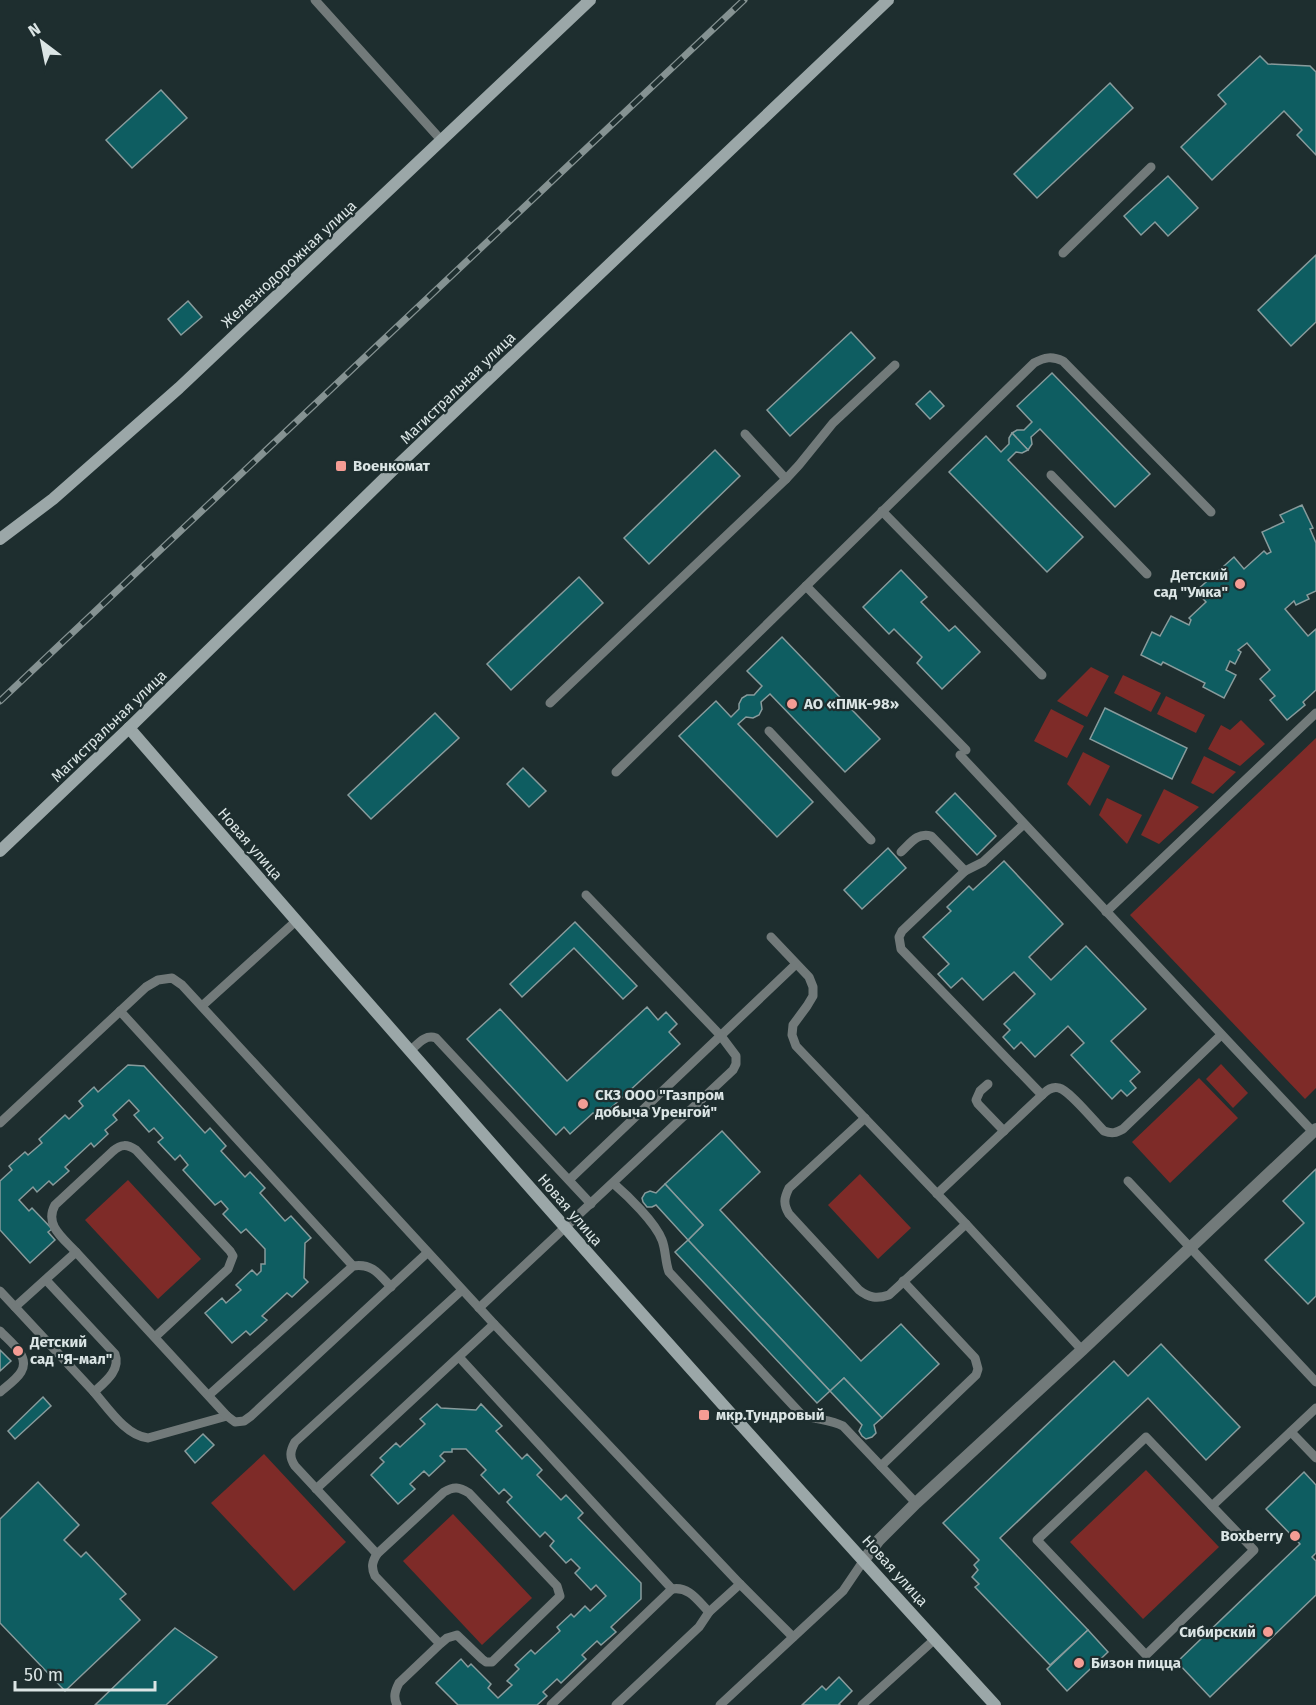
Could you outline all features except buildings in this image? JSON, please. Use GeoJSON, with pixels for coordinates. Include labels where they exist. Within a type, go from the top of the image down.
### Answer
{"type":"FeatureCollection","features":[{"type":"Feature","properties":{"kind":"main road","name":"Железнодорожная улица"},"geometry":{"type":"LineString","coordinates":[[0,539],[53,499],[179,388],[590,0]]}},
{"type":"Feature","properties":{"kind":"main road","name":"Магистральная улица"},"geometry":{"type":"LineString","coordinates":[[0,851],[395,468],[888,0]]}},
{"type":"Feature","properties":{"kind":"main road","name":"Новая улица"},"geometry":{"type":"LineString","coordinates":[[129,728],[566,1227],[995,1705]]}},
{"type":"Feature","properties":{"kind":"street"},"geometry":{"type":"LineString","coordinates":[[864,1560],[879,1540],[916,1503],[1314,1131]]}},
{"type":"Feature","properties":{"kind":"lane"},"geometry":{"type":"LineString","coordinates":[[315,0],[442,141]]}},
{"type":"Feature","properties":{"kind":"lane"},"geometry":{"type":"LineString","coordinates":[[1063,253],[1151,167]]}},
{"type":"Feature","properties":{"kind":"lane"},"geometry":{"type":"LineString","coordinates":[[616,772],[1034,363],[1044,358],[1054,357],[1063,362],[1211,512]]}},
{"type":"Feature","properties":{"kind":"lane"},"geometry":{"type":"LineString","coordinates":[[550,703],[786,478],[833,423],[895,365]]}},
{"type":"Feature","properties":{"kind":"lane"},"geometry":{"type":"LineString","coordinates":[[745,434],[786,478]]}},
{"type":"Feature","properties":{"kind":"lane"},"geometry":{"type":"LineString","coordinates":[[1051,475],[1147,574]]}},
{"type":"Feature","properties":{"kind":"lane"},"geometry":{"type":"LineString","coordinates":[[882,511],[1042,675]]}},
{"type":"Feature","properties":{"kind":"lane"},"geometry":{"type":"LineString","coordinates":[[806,586],[963,753],[1024,824],[1106,912],[1314,1131]]}},
{"type":"Feature","properties":{"kind":"lane"},"geometry":{"type":"LineString","coordinates":[[1106,912],[1316,713]]}},
{"type":"Feature","properties":{"kind":"lane"},"geometry":{"type":"LineString","coordinates":[[769,731],[871,840]]}},
{"type":"Feature","properties":{"kind":"lane"},"geometry":{"type":"LineString","coordinates":[[1024,824],[983,862],[964,871],[902,931],[899,937],[901,950],[1042,1095]]}},
{"type":"Feature","properties":{"kind":"lane"},"geometry":{"type":"LineString","coordinates":[[901,852],[916,837],[926,834],[931,836],[964,871]]}},
{"type":"Feature","properties":{"kind":"lane"},"geometry":{"type":"LineString","coordinates":[[479,1308],[613,1184],[733,1070],[736,1064],[736,1056],[721,1036],[586,895]]}},
{"type":"Feature","properties":{"kind":"lane"},"geometry":{"type":"LineString","coordinates":[[202,1006],[296,921]]}},
{"type":"Feature","properties":{"kind":"lane"},"geometry":{"type":"LineString","coordinates":[[771,937],[809,977],[813,987],[813,996],[793,1024],[792,1035],[796,1046],[966,1224],[1082,1350]]}},
{"type":"Feature","properties":{"kind":"lane"},"geometry":{"type":"LineString","coordinates":[[569,1180],[796,964]]}},
{"type":"Feature","properties":{"kind":"lane"},"geometry":{"type":"LineString","coordinates":[[0,1124],[146,987],[158,980],[172,978],[202,1006],[494,1324],[793,1637]]}},
{"type":"Feature","properties":{"kind":"lane"},"geometry":{"type":"LineString","coordinates":[[120,1011],[353,1266]]}},
{"type":"Feature","properties":{"kind":"lane"},"geometry":{"type":"LineString","coordinates":[[937,1194],[1047,1090],[1063,1089],[1104,1131],[1117,1132],[1123,1129],[1221,1035]]}},
{"type":"Feature","properties":{"kind":"lane"},"geometry":{"type":"LineString","coordinates":[[410,1051],[426,1037],[436,1038],[591,1204]]}},
{"type":"Feature","properties":{"kind":"lane"},"geometry":{"type":"LineString","coordinates":[[988,1084],[980,1091],[976,1100],[1004,1131]]}},
{"type":"Feature","properties":{"kind":"lane"},"geometry":{"type":"LineString","coordinates":[[865,1118],[789,1188],[784,1197],[785,1207],[789,1214],[859,1290],[871,1297],[880,1298],[889,1295],[966,1224]]}},
{"type":"Feature","properties":{"kind":"lane"},"geometry":{"type":"LineString","coordinates":[[155,1337],[228,1269],[233,1256],[136,1150],[129,1145],[120,1146],[55,1205],[51,1212],[54,1229],[227,1416],[235,1422],[244,1421],[251,1416],[428,1253]]}},
{"type":"Feature","properties":{"kind":"lane"},"geometry":{"type":"LineString","coordinates":[[1128,1181],[1316,1382]]}},
{"type":"Feature","properties":{"kind":"lane"},"geometry":{"type":"LineString","coordinates":[[613,1184],[630,1198],[659,1233],[669,1272],[801,1414],[809,1418],[836,1422],[843,1426],[916,1503]]}},
{"type":"Feature","properties":{"kind":"lane"},"geometry":{"type":"LineString","coordinates":[[15,1306],[76,1252]]}},
{"type":"Feature","properties":{"kind":"lane"},"geometry":{"type":"LineString","coordinates":[[209,1395],[353,1266],[370,1267],[391,1287]]}},
{"type":"Feature","properties":{"kind":"lane"},"geometry":{"type":"LineString","coordinates":[[46,1280],[115,1354],[116,1367],[112,1375],[94,1392]]}},
{"type":"Feature","properties":{"kind":"lane"},"geometry":{"type":"LineString","coordinates":[[881,1466],[976,1375],[978,1369],[975,1358],[903,1281]]}},
{"type":"Feature","properties":{"kind":"lane"},"geometry":{"type":"LineString","coordinates":[[378,1554],[295,1466],[290,1459],[291,1449],[295,1442],[462,1290]]}},
{"type":"Feature","properties":{"kind":"lane"},"geometry":{"type":"LineString","coordinates":[[0,1291],[130,1432],[148,1438],[227,1416]]}},
{"type":"Feature","properties":{"kind":"lane"},"geometry":{"type":"LineString","coordinates":[[316,1489],[494,1324]]}},
{"type":"Feature","properties":{"kind":"lane"},"geometry":{"type":"LineString","coordinates":[[0,1331],[20,1352],[24,1366],[21,1372],[0,1392]]}},
{"type":"Feature","properties":{"kind":"lane"},"geometry":{"type":"LineString","coordinates":[[459,1357],[672,1589]]}},
{"type":"Feature","properties":{"kind":"lane"},"geometry":{"type":"LineString","coordinates":[[1212,1506],[1316,1408]]}},
{"type":"Feature","properties":{"kind":"lane"},"geometry":{"type":"LineString","coordinates":[[1291,1432],[1316,1458]]}},
{"type":"Feature","properties":{"kind":"lane"},"geometry":{"type":"LineString","coordinates":[[1146,1437],[1212,1506],[1254,1550],[1146,1655],[1037,1540],[1146,1437]]}},
{"type":"Feature","properties":{"kind":"lane"},"geometry":{"type":"LineString","coordinates":[[397,1705],[394,1700],[399,1683],[447,1638],[457,1635],[482,1659],[492,1662],[560,1596],[560,1591],[469,1493],[460,1488],[452,1488],[444,1492],[373,1561],[372,1569],[375,1576],[440,1644]]}},
{"type":"Feature","properties":{"kind":"lane"},"geometry":{"type":"LineString","coordinates":[[720,1705],[843,1591],[864,1560]]}},
{"type":"Feature","properties":{"kind":"lane"},"geometry":{"type":"LineString","coordinates":[[616,1705],[699,1627],[709,1612],[740,1584]]}},
{"type":"Feature","properties":{"kind":"lane"},"geometry":{"type":"LineString","coordinates":[[551,1705],[672,1589],[687,1590],[709,1612]]}},
{"type":"Feature","properties":{"kind":"lane"},"geometry":{"type":"LineString","coordinates":[[862,1705],[935,1639]]}},
{"type":"Feature","properties":{"kind":"shaded area"},"geometry":{"type":"Polygon","coordinates":[[[1091,667],[1109,676],[1087,717],[1057,701],[1091,667]]]}},
{"type":"Feature","properties":{"kind":"shaded area"},"geometry":{"type":"Polygon","coordinates":[[[1123,675],[1161,693],[1151,712],[1114,693],[1123,675]]]}},
{"type":"Feature","properties":{"kind":"shaded area"},"geometry":{"type":"Polygon","coordinates":[[[1166,696],[1205,715],[1196,733],[1157,714],[1166,696]]]}},
{"type":"Feature","properties":{"kind":"shaded area"},"geometry":{"type":"Polygon","coordinates":[[[1051,709],[1084,726],[1067,758],[1034,741],[1051,709]]]}},
{"type":"Feature","properties":{"kind":"shaded area"},"geometry":{"type":"Polygon","coordinates":[[[1241,720],[1265,744],[1240,766],[1208,749],[1221,725],[1230,730],[1241,720]]]}},
{"type":"Feature","properties":{"kind":"shaded area"},"geometry":{"type":"Polygon","coordinates":[[[1316,738],[1316,1088],[1305,1099],[1130,915],[1316,738]]]}},
{"type":"Feature","properties":{"kind":"shaded area"},"geometry":{"type":"Polygon","coordinates":[[[1083,752],[1110,766],[1090,806],[1067,784],[1083,752]]]}},
{"type":"Feature","properties":{"kind":"shaded area"},"geometry":{"type":"Polygon","coordinates":[[[1204,756],[1236,772],[1213,794],[1191,783],[1204,756]]]}},
{"type":"Feature","properties":{"kind":"shaded area"},"geometry":{"type":"Polygon","coordinates":[[[1164,789],[1199,807],[1159,844],[1141,835],[1164,789]]]}},
{"type":"Feature","properties":{"kind":"shaded area"},"geometry":{"type":"Polygon","coordinates":[[[1107,798],[1142,815],[1127,844],[1099,815],[1107,798]]]}},
{"type":"Feature","properties":{"kind":"shaded area"},"geometry":{"type":"Polygon","coordinates":[[[1221,1064],[1248,1093],[1233,1108],[1206,1079],[1221,1064]]]}},
{"type":"Feature","properties":{"kind":"shaded area"},"geometry":{"type":"Polygon","coordinates":[[[1199,1078],[1238,1118],[1170,1183],[1132,1142],[1199,1078]]]}},
{"type":"Feature","properties":{"kind":"shaded area"},"geometry":{"type":"Polygon","coordinates":[[[860,1174],[911,1228],[878,1259],[828,1205],[860,1174]]]}},
{"type":"Feature","properties":{"kind":"shaded area"},"geometry":{"type":"Polygon","coordinates":[[[128,1180],[201,1259],[158,1299],[85,1220],[128,1180]]]}},
{"type":"Feature","properties":{"kind":"shaded area"},"geometry":{"type":"Polygon","coordinates":[[[264,1454],[346,1542],[294,1591],[211,1503],[264,1454]]]}},
{"type":"Feature","properties":{"kind":"shaded area"},"geometry":{"type":"Polygon","coordinates":[[[1146,1470],[1219,1547],[1143,1619],[1070,1542],[1146,1470]]]}},
{"type":"Feature","properties":{"kind":"shaded area"},"geometry":{"type":"Polygon","coordinates":[[[453,1514],[532,1598],[482,1645],[403,1561],[453,1514]]]}},
{"type":"Feature","properties":{"kind":"railway"},"geometry":{"type":"LineString","coordinates":[[0,701],[744,0]]}},
{"type":"Feature","properties":{"kind":"place","name":"Военкомат"},"geometry":{"type":"Point","coordinates":[341,466]}},
{"type":"Feature","properties":{"kind":"place","name":"Детский сад \"Умка\""},"geometry":{"type":"Point","coordinates":[1240,584]}},
{"type":"Feature","properties":{"kind":"place","name":"АО «ПМК-98»"},"geometry":{"type":"Point","coordinates":[792,704]}},
{"type":"Feature","properties":{"kind":"place","name":"СКЗ ООО \"Газпром добыча Уренгой\""},"geometry":{"type":"Point","coordinates":[583,1104]}},
{"type":"Feature","properties":{"kind":"place","name":"Детский сад \"Я-мал\""},"geometry":{"type":"Point","coordinates":[18,1351]}},
{"type":"Feature","properties":{"kind":"place","name":"мкр.Тундровый"},"geometry":{"type":"Point","coordinates":[704,1415]}},
{"type":"Feature","properties":{"kind":"place","name":"Boxberry"},"geometry":{"type":"Point","coordinates":[1295,1536]}},
{"type":"Feature","properties":{"kind":"place","name":"Сибирский"},"geometry":{"type":"Point","coordinates":[1268,1632]}},
{"type":"Feature","properties":{"kind":"place","name":"Бизон пицца"},"geometry":{"type":"Point","coordinates":[1079,1663]}}]}
